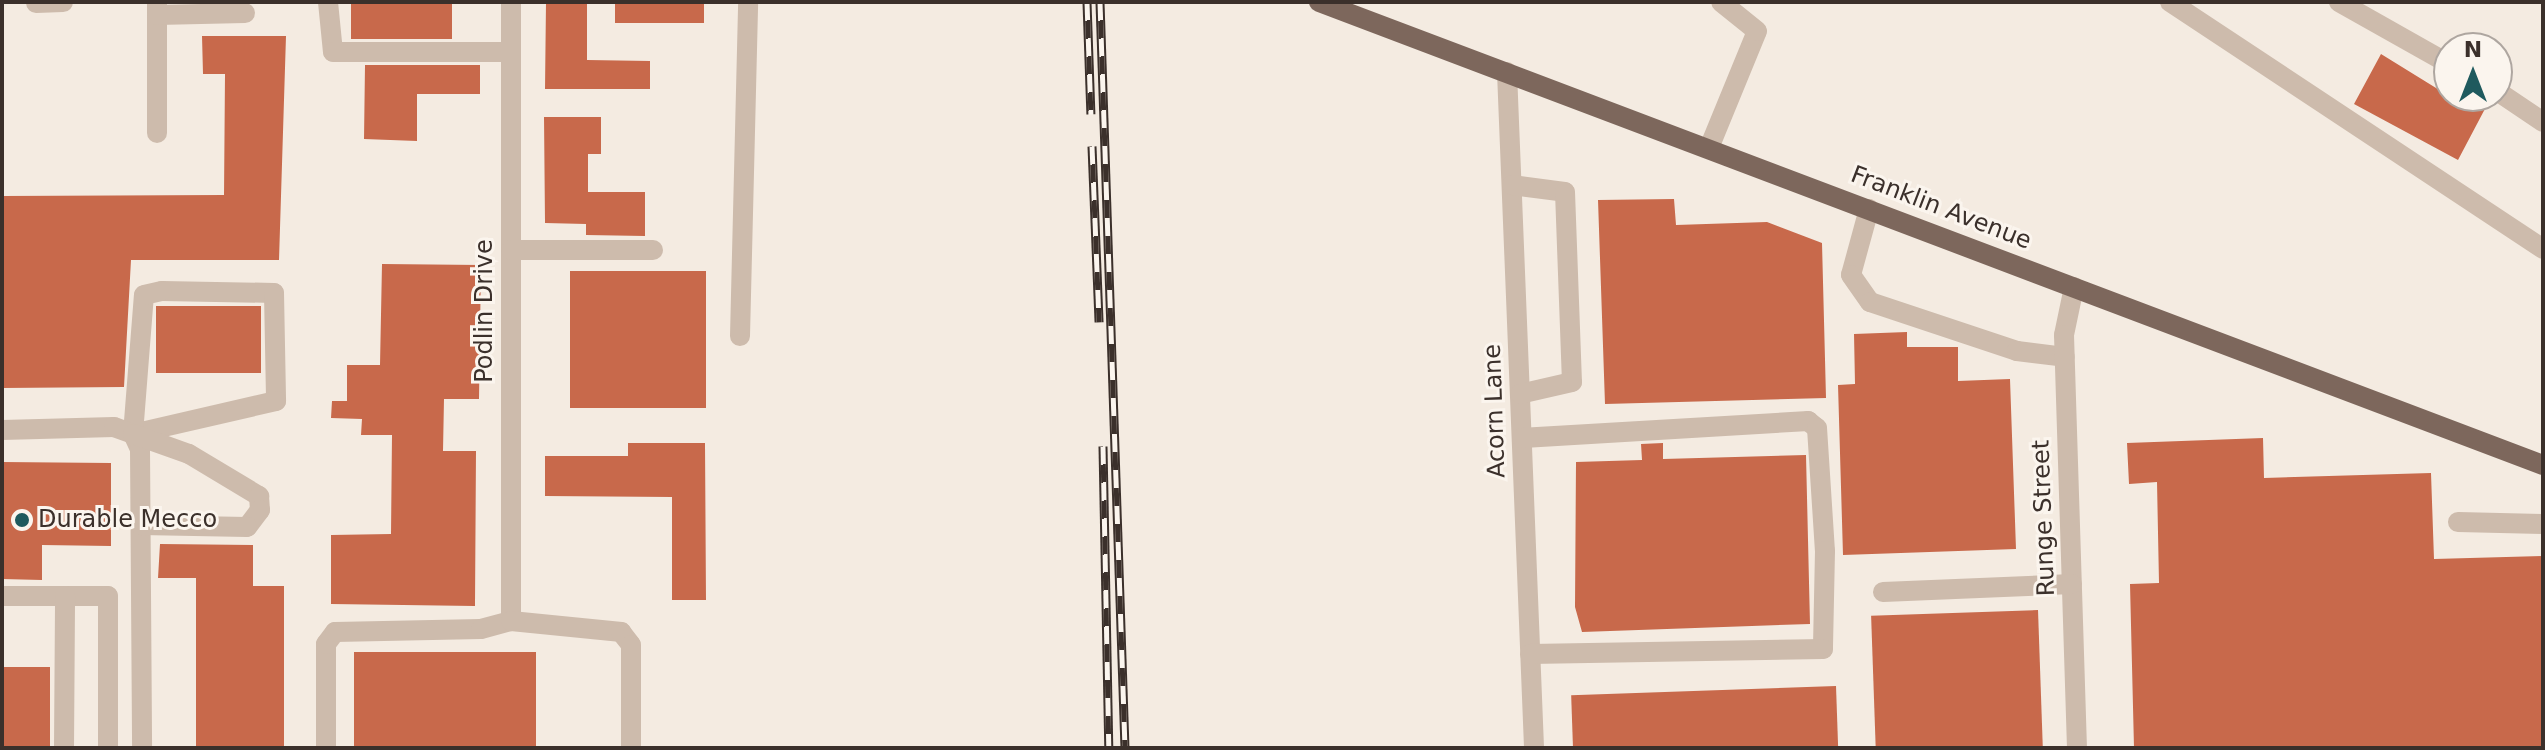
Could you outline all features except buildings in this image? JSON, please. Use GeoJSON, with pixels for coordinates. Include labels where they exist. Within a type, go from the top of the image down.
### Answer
{"type":"FeatureCollection","features":[{"type":"Feature","properties":{"kind":"main road","name":"Franklin Avenue"},"geometry":{"type":"LineString","coordinates":[[1319,2],[2543,465]]}},
{"type":"Feature","properties":{"kind":"street"},"geometry":{"type":"LineString","coordinates":[[36,3],[63,2]]}},
{"type":"Feature","properties":{"kind":"street"},"geometry":{"type":"LineString","coordinates":[[328,2],[333,52],[511,52]]}},
{"type":"Feature","properties":{"kind":"street","name":"Podlin Drive"},"geometry":{"type":"LineString","coordinates":[[511,2],[511,621]]}},
{"type":"Feature","properties":{"kind":"street"},"geometry":{"type":"LineString","coordinates":[[740,336],[748,2]]}},
{"type":"Feature","properties":{"kind":"street"},"geometry":{"type":"LineString","coordinates":[[1709,148],[1757,31],[1721,2]]}},
{"type":"Feature","properties":{"kind":"street"},"geometry":{"type":"LineString","coordinates":[[2170,2],[2543,249]]}},
{"type":"Feature","properties":{"kind":"street"},"geometry":{"type":"LineString","coordinates":[[2339,2],[2433,55]]}},
{"type":"Feature","properties":{"kind":"street"},"geometry":{"type":"LineString","coordinates":[[157,133],[157,9],[245,13]]}},
{"type":"Feature","properties":{"kind":"street","name":"Acorn Lane"},"geometry":{"type":"LineString","coordinates":[[1507,72],[1534,748]]}},
{"type":"Feature","properties":{"kind":"street"},"geometry":{"type":"LineString","coordinates":[[2513,102],[2543,122]]}},
{"type":"Feature","properties":{"kind":"street"},"geometry":{"type":"LineString","coordinates":[[1512,185],[1565,192],[1572,382],[1520,394]]}},
{"type":"Feature","properties":{"kind":"street"},"geometry":{"type":"LineString","coordinates":[[1869,209],[1851,275],[1870,302],[2017,351],[2065,357]]}},
{"type":"Feature","properties":{"kind":"street"},"geometry":{"type":"LineString","coordinates":[[511,250],[653,250]]}},
{"type":"Feature","properties":{"kind":"street","name":"Runge Street"},"geometry":{"type":"LineString","coordinates":[[2074,287],[2065,357],[2077,748]]}},
{"type":"Feature","properties":{"kind":"street"},"geometry":{"type":"LineString","coordinates":[[133,434],[276,401],[274,293],[144,295],[133,434],[141,525],[142,748]]}},
{"type":"Feature","properties":{"kind":"street"},"geometry":{"type":"LineString","coordinates":[[1522,438],[1808,421],[1817,428],[1825,551],[1823,649],[1530,654]]}},
{"type":"Feature","properties":{"kind":"street"},"geometry":{"type":"LineString","coordinates":[[2,430],[114,427],[197,458],[259,496],[260,510],[247,527],[141,525]]}},
{"type":"Feature","properties":{"kind":"street"},"geometry":{"type":"LineString","coordinates":[[2458,522],[2543,524]]}},
{"type":"Feature","properties":{"kind":"street"},"geometry":{"type":"LineString","coordinates":[[1883,592],[2072,584]]}},
{"type":"Feature","properties":{"kind":"street"},"geometry":{"type":"LineString","coordinates":[[2,596],[108,596],[108,748]]}},
{"type":"Feature","properties":{"kind":"street"},"geometry":{"type":"LineString","coordinates":[[64,748],[65,596]]}},
{"type":"Feature","properties":{"kind":"street"},"geometry":{"type":"LineString","coordinates":[[326,748],[326,644],[335,632],[481,629],[511,621],[621,632],[631,645],[631,748]]}},
{"type":"Feature","properties":{"kind":"railway"},"geometry":{"type":"LineString","coordinates":[[1087,2],[1091,114]]}},
{"type":"Feature","properties":{"kind":"railway"},"geometry":{"type":"LineString","coordinates":[[1100,2],[1125,748]]}},
{"type":"Feature","properties":{"kind":"railway"},"geometry":{"type":"LineString","coordinates":[[1092,146],[1099,322]]}},
{"type":"Feature","properties":{"kind":"railway"},"geometry":{"type":"LineString","coordinates":[[1103,446],[1109,748]]}},
{"type":"Feature","properties":{"kind":"place","name":"Durable Mecco"},"geometry":{"type":"Point","coordinates":[22,520]}}]}
